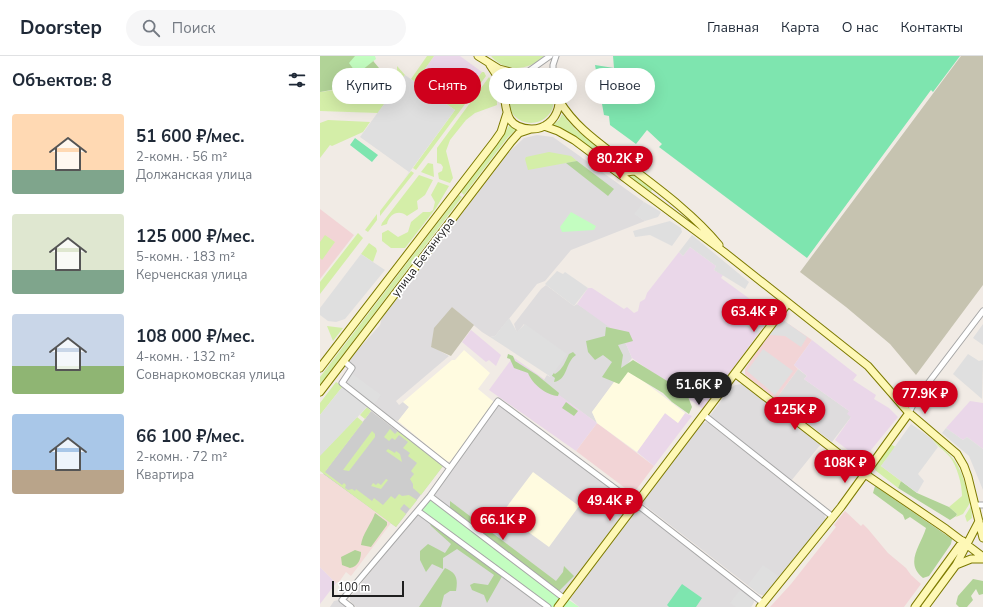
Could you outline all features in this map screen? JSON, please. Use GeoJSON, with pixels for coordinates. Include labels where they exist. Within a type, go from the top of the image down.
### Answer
{"type":"FeatureCollection","features":[{"type":"Feature","properties":{"kind":"main road"},"geometry":{"type":"LineString","coordinates":[[478,56],[490,65],[498,68]]}},
{"type":"Feature","properties":{"kind":"main road"},"geometry":{"type":"LineString","coordinates":[[505,104],[507,113],[516,124],[531,129],[544,126],[555,116],[559,104]]}},
{"type":"Feature","properties":{"kind":"main road"},"geometry":{"type":"LineString","coordinates":[[562,104],[579,127],[705,230],[724,252]]}},
{"type":"Feature","properties":{"kind":"main road","name":"улица Бетанкура"},"geometry":{"type":"LineString","coordinates":[[320,368],[494,142],[501,132],[507,113]]}},
{"type":"Feature","properties":{"kind":"main road"},"geometry":{"type":"LineString","coordinates":[[544,126],[566,135],[604,163],[724,252],[868,366],[909,413],[957,454],[964,466],[980,505],[983,538]]}},
{"type":"Feature","properties":{"kind":"main road","name":"улица Бетанкура"},"geometry":{"type":"LineString","coordinates":[[320,392],[511,142],[519,134],[531,129]]}},
{"type":"Feature","properties":{"kind":"main road"},"geometry":{"type":"LineString","coordinates":[[604,163],[610,164],[626,172],[634,171]]}},
{"type":"Feature","properties":{"kind":"main road"},"geometry":{"type":"LineString","coordinates":[[558,607],[736,374],[788,303]]}},
{"type":"Feature","properties":{"kind":"main road"},"geometry":{"type":"LineString","coordinates":[[736,374],[865,474],[965,543],[983,558]]}},
{"type":"Feature","properties":{"kind":"main road"},"geometry":{"type":"LineString","coordinates":[[761,605],[833,517],[909,413]]}},
{"type":"Feature","properties":{"kind":"main road"},"geometry":{"type":"LineString","coordinates":[[915,607],[965,543],[981,519]]}},
{"type":"Feature","properties":{"kind":"main road"},"geometry":{"type":"LineString","coordinates":[[925,607],[956,565],[965,543]]}},
{"type":"Feature","properties":{"kind":"main road"},"geometry":{"type":"LineString","coordinates":[[956,565],[971,559],[983,558]]}},
{"type":"Feature","properties":{"kind":"street"},"geometry":{"type":"LineString","coordinates":[[532,68],[550,56]]}},
{"type":"Feature","properties":{"kind":"street"},"geometry":{"type":"LineString","coordinates":[[553,68],[556,56]]}},
{"type":"Feature","properties":{"kind":"street"},"geometry":{"type":"LineString","coordinates":[[909,413],[916,399],[983,311]]}},
{"type":"Feature","properties":{"kind":"street"},"geometry":{"type":"LineString","coordinates":[[344,361],[352,368],[342,383],[450,468]]}},
{"type":"Feature","properties":{"kind":"street"},"geometry":{"type":"LineString","coordinates":[[351,607],[342,600],[430,496],[498,401],[636,504],[761,605]]}},
{"type":"Feature","properties":{"kind":"street"},"geometry":{"type":"LineString","coordinates":[[704,415],[833,517]]}},
{"type":"Feature","properties":{"kind":"street"},"geometry":{"type":"LineString","coordinates":[[430,496],[565,599]]}},
{"type":"Feature","properties":{"kind":"street"},"geometry":{"type":"LineString","coordinates":[[418,510],[548,607]]}},
{"type":"Feature","properties":{"kind":"shaded area"},"geometry":{"type":"Polygon","coordinates":[[[434,56],[460,56],[476,68],[426,68],[434,56]]]}},
{"type":"Feature","properties":{"kind":"shaded area"},"geometry":{"type":"Polygon","coordinates":[[[961,56],[983,56],[983,285],[916,375],[890,344],[846,307],[800,272],[961,56]]]}},
{"type":"Feature","properties":{"kind":"shaded area"},"geometry":{"type":"Polygon","coordinates":[[[406,76],[414,81],[414,104],[446,104],[455,110],[403,181],[409,172],[360,137],[384,104],[406,104],[406,76]]]}},
{"type":"Feature","properties":{"kind":"shaded area"},"geometry":{"type":"Polygon","coordinates":[[[537,135],[553,137],[644,202],[635,214],[645,221],[571,250],[545,281],[537,284],[495,336],[490,337],[482,332],[452,307],[431,346],[449,356],[396,401],[399,405],[403,402],[409,407],[398,421],[394,420],[346,382],[355,367],[348,361],[380,325],[382,318],[510,151],[524,138],[537,135]]]}},
{"type":"Feature","properties":{"kind":"shaded area"},"geometry":{"type":"Polygon","coordinates":[[[644,202],[661,212],[658,217],[645,221],[634,214],[644,202]]]}},
{"type":"Feature","properties":{"kind":"shaded area"},"geometry":{"type":"Polygon","coordinates":[[[320,209],[354,235],[320,279],[320,209]]]}},
{"type":"Feature","properties":{"kind":"shaded area"},"geometry":{"type":"Polygon","coordinates":[[[670,221],[681,228],[682,232],[672,246],[650,235],[635,237],[633,231],[670,221]]]}},
{"type":"Feature","properties":{"kind":"shaded area"},"geometry":{"type":"Polygon","coordinates":[[[692,235],[749,282],[745,289],[714,270],[716,266],[690,247],[683,256],[679,252],[692,235]]]}},
{"type":"Feature","properties":{"kind":"shaded area"},"geometry":{"type":"Polygon","coordinates":[[[690,247],[716,266],[714,270],[723,275],[721,278],[772,315],[703,409],[632,358],[623,337],[577,304],[588,288],[592,288],[624,309],[627,307],[634,313],[638,311],[640,302],[645,299],[647,293],[679,252],[683,256],[690,247]]]}},
{"type":"Feature","properties":{"kind":"shaded area"},"geometry":{"type":"Polygon","coordinates":[[[361,254],[385,270],[345,319],[336,322],[328,321],[320,315],[320,308],[361,254]]]}},
{"type":"Feature","properties":{"kind":"shaded area"},"geometry":{"type":"Polygon","coordinates":[[[557,271],[563,274],[565,272],[588,288],[574,306],[545,284],[557,271]]]}},
{"type":"Feature","properties":{"kind":"shaded area"},"geometry":{"type":"Polygon","coordinates":[[[546,285],[574,306],[577,304],[596,316],[623,337],[632,358],[592,412],[597,423],[542,383],[547,375],[550,377],[524,324],[517,333],[514,324],[541,289],[546,285]]]}},
{"type":"Feature","properties":{"kind":"shaded area"},"geometry":{"type":"Polygon","coordinates":[[[452,307],[474,325],[451,356],[431,347],[434,328],[452,307]]]}},
{"type":"Feature","properties":{"kind":"shaded area"},"geometry":{"type":"Polygon","coordinates":[[[760,307],[772,315],[758,334],[746,326],[760,307]]]}},
{"type":"Feature","properties":{"kind":"shaded area"},"geometry":{"type":"Polygon","coordinates":[[[509,318],[517,332],[525,324],[567,354],[551,377],[490,337],[495,336],[509,318]]]}},
{"type":"Feature","properties":{"kind":"shaded area"},"geometry":{"type":"Polygon","coordinates":[[[780,318],[812,340],[794,365],[798,369],[776,399],[751,380],[745,374],[745,369],[780,318]]]}},
{"type":"Feature","properties":{"kind":"shaded area"},"geometry":{"type":"Polygon","coordinates":[[[780,318],[807,337],[801,347],[785,336],[769,335],[780,318]]]}},
{"type":"Feature","properties":{"kind":"shaded area"},"geometry":{"type":"Polygon","coordinates":[[[983,324],[983,345],[973,338],[983,324]]]}},
{"type":"Feature","properties":{"kind":"shaded area"},"geometry":{"type":"Polygon","coordinates":[[[471,330],[501,355],[496,366],[489,360],[486,362],[462,342],[471,330]]]}},
{"type":"Feature","properties":{"kind":"shaded area"},"geometry":{"type":"Polygon","coordinates":[[[812,340],[857,375],[853,380],[876,395],[874,399],[889,408],[898,417],[862,461],[835,440],[851,417],[847,414],[849,411],[804,379],[807,376],[794,365],[812,340]]]}},
{"type":"Feature","properties":{"kind":"shaded area"},"geometry":{"type":"Polygon","coordinates":[[[763,349],[793,371],[775,395],[747,371],[763,349]]]}},
{"type":"Feature","properties":{"kind":"shaded area"},"geometry":{"type":"Polygon","coordinates":[[[464,350],[490,373],[478,389],[494,402],[451,461],[447,462],[398,421],[409,407],[403,402],[452,360],[455,360],[464,350]]]}},
{"type":"Feature","properties":{"kind":"shaded area"},"geometry":{"type":"Polygon","coordinates":[[[968,354],[979,361],[983,360],[982,399],[953,374],[968,354]]]}},
{"type":"Feature","properties":{"kind":"shaded area"},"geometry":{"type":"Polygon","coordinates":[[[513,357],[544,379],[543,383],[597,423],[576,451],[489,390],[513,357]]]}},
{"type":"Feature","properties":{"kind":"shaded area"},"geometry":{"type":"Polygon","coordinates":[[[625,367],[685,413],[678,423],[665,413],[637,452],[597,423],[592,412],[625,367]]]}},
{"type":"Feature","properties":{"kind":"shaded area"},"geometry":{"type":"Polygon","coordinates":[[[798,369],[807,376],[804,379],[849,411],[851,417],[832,442],[776,399],[798,369]]]}},
{"type":"Feature","properties":{"kind":"shaded area"},"geometry":{"type":"Polygon","coordinates":[[[351,373],[381,395],[374,404],[346,382],[351,373]]]}},
{"type":"Feature","properties":{"kind":"shaded area"},"geometry":{"type":"Polygon","coordinates":[[[742,384],[821,444],[791,481],[709,417],[730,389],[735,385],[742,384]]]}},
{"type":"Feature","properties":{"kind":"shaded area"},"geometry":{"type":"Polygon","coordinates":[[[343,386],[368,406],[320,456],[320,415],[343,386]]]}},
{"type":"Feature","properties":{"kind":"shaded area"},"geometry":{"type":"Polygon","coordinates":[[[970,401],[983,403],[983,449],[967,437],[963,440],[946,428],[970,401]]]}},
{"type":"Feature","properties":{"kind":"shaded area"},"geometry":{"type":"Polygon","coordinates":[[[498,404],[629,503],[629,510],[565,593],[559,593],[434,496],[498,404]]]}},
{"type":"Feature","properties":{"kind":"shaded area"},"geometry":{"type":"Polygon","coordinates":[[[371,411],[443,466],[396,527],[323,474],[371,411]]]}},
{"type":"Feature","properties":{"kind":"shaded area"},"geometry":{"type":"Polygon","coordinates":[[[665,413],[678,423],[685,413],[692,416],[654,466],[637,452],[665,413]]]}},
{"type":"Feature","properties":{"kind":"shaded area"},"geometry":{"type":"Polygon","coordinates":[[[707,422],[824,514],[826,519],[770,595],[764,596],[759,594],[643,504],[643,500],[702,423],[707,422]]]}},
{"type":"Feature","properties":{"kind":"shaded area"},"geometry":{"type":"Polygon","coordinates":[[[597,423],[654,466],[633,494],[576,451],[597,423]]]}},
{"type":"Feature","properties":{"kind":"shaded area"},"geometry":{"type":"Polygon","coordinates":[[[911,424],[932,439],[938,447],[918,474],[924,481],[917,493],[881,466],[911,424]]]}},
{"type":"Feature","properties":{"kind":"shaded area"},"geometry":{"type":"Polygon","coordinates":[[[946,428],[963,440],[967,437],[983,449],[983,490],[969,456],[942,433],[946,428]]]}},
{"type":"Feature","properties":{"kind":"shaded area"},"geometry":{"type":"Polygon","coordinates":[[[533,472],[579,506],[549,547],[502,513],[533,472]]]}},
{"type":"Feature","properties":{"kind":"shaded area"},"geometry":{"type":"Polygon","coordinates":[[[320,474],[323,474],[391,523],[351,576],[346,572],[339,582],[336,583],[320,567],[320,474]]]}},
{"type":"Feature","properties":{"kind":"shaded area"},"geometry":{"type":"Polygon","coordinates":[[[639,509],[753,598],[754,602],[751,607],[579,607],[570,599],[634,510],[639,509]]]}},
{"type":"Feature","properties":{"kind":"shaded area"},"geometry":{"type":"Polygon","coordinates":[[[845,511],[861,526],[863,524],[888,553],[906,568],[921,584],[904,607],[770,607],[791,584],[836,527],[834,525],[845,511]]]}},
{"type":"Feature","properties":{"kind":"shaded area"},"geometry":{"type":"Polygon","coordinates":[[[418,514],[544,607],[356,607],[350,601],[350,597],[418,514]]]}},
{"type":"Feature","properties":{"kind":"shaded area"},"geometry":{"type":"Polygon","coordinates":[[[763,565],[778,576],[766,592],[759,594],[748,585],[763,565]]]}},
{"type":"Feature","properties":{"kind":"shaded area"},"geometry":{"type":"Polygon","coordinates":[[[320,567],[336,583],[320,604],[320,567]]]}},
{"type":"Feature","properties":{"kind":"shaded area"},"geometry":{"type":"Polygon","coordinates":[[[740,590],[754,602],[751,607],[736,607],[730,603],[740,590]]]}},
{"type":"Feature","properties":{"kind":"shaded area"},"geometry":{"type":"Polygon","coordinates":[[[338,600],[347,607],[330,607],[334,601],[338,600]]]}},
{"type":"Feature","properties":{"kind":"green space"},"geometry":{"type":"Polygon","coordinates":[[[320,56],[369,56],[379,68],[332,68],[332,90],[320,92],[320,56]]]}},
{"type":"Feature","properties":{"kind":"green space"},"geometry":{"type":"Polygon","coordinates":[[[355,56],[375,56],[376,59],[365,68],[353,68],[349,63],[355,56]]]}},
{"type":"Feature","properties":{"kind":"green space"},"geometry":{"type":"Polygon","coordinates":[[[427,56],[434,56],[426,68],[419,68],[427,56]]]}},
{"type":"Feature","properties":{"kind":"green space"},"geometry":{"type":"Polygon","coordinates":[[[491,56],[544,56],[531,65],[517,68],[503,65],[491,56]]]}},
{"type":"Feature","properties":{"kind":"green space"},"geometry":{"type":"Polygon","coordinates":[[[613,56],[960,56],[933,92],[931,90],[807,258],[659,147],[662,144],[647,130],[636,144],[610,125],[609,116],[604,115],[602,104],[655,104],[655,68],[614,68],[613,56]]]}},
{"type":"Feature","properties":{"kind":"green space"},"geometry":{"type":"Polygon","coordinates":[[[595,65],[614,68],[596,68],[595,65]]]}},
{"type":"Feature","properties":{"kind":"green space"},"geometry":{"type":"Polygon","coordinates":[[[482,72],[484,72],[486,76],[481,83],[482,72]]]}},
{"type":"Feature","properties":{"kind":"green space"},"geometry":{"type":"Polygon","coordinates":[[[489,77],[489,104],[497,105],[475,113],[466,120],[450,140],[446,151],[453,178],[450,183],[439,179],[438,173],[442,171],[443,167],[441,164],[437,163],[437,148],[469,104],[481,104],[481,88],[489,77]]]}},
{"type":"Feature","properties":{"kind":"green space"},"geometry":{"type":"Polygon","coordinates":[[[332,90],[332,104],[384,104],[378,113],[320,111],[320,92],[332,90]]]}},
{"type":"Feature","properties":{"kind":"green space"},"geometry":{"type":"Polygon","coordinates":[[[446,104],[465,104],[416,170],[413,168],[455,110],[446,104]]]}},
{"type":"Feature","properties":{"kind":"green space"},"geometry":{"type":"Polygon","coordinates":[[[554,104],[548,117],[536,123],[522,122],[514,117],[508,105],[554,104]]]}},
{"type":"Feature","properties":{"kind":"green space"},"geometry":{"type":"Polygon","coordinates":[[[562,114],[576,130],[625,167],[618,167],[572,134],[552,126],[559,120],[562,114]]]}},
{"type":"Feature","properties":{"kind":"green space"},"geometry":{"type":"Polygon","coordinates":[[[328,120],[370,122],[363,132],[332,146],[330,145],[320,158],[320,123],[328,120]]]}},
{"type":"Feature","properties":{"kind":"green space"},"geometry":{"type":"Polygon","coordinates":[[[510,124],[517,129],[508,137],[464,195],[461,192],[502,138],[510,124]]]}},
{"type":"Feature","properties":{"kind":"green space"},"geometry":{"type":"Polygon","coordinates":[[[355,138],[378,155],[372,162],[350,145],[355,138]]]}},
{"type":"Feature","properties":{"kind":"green space"},"geometry":{"type":"Polygon","coordinates":[[[549,152],[571,156],[577,161],[528,170],[525,159],[526,157],[549,152]]]}},
{"type":"Feature","properties":{"kind":"green space"},"geometry":{"type":"Polygon","coordinates":[[[577,161],[614,189],[608,196],[566,163],[577,161]]]}},
{"type":"Feature","properties":{"kind":"green space"},"geometry":{"type":"Polygon","coordinates":[[[428,163],[433,164],[434,177],[421,172],[428,163]]]}},
{"type":"Feature","properties":{"kind":"green space"},"geometry":{"type":"Polygon","coordinates":[[[411,171],[414,173],[380,216],[380,211],[411,171]]]}},
{"type":"Feature","properties":{"kind":"green space"},"geometry":{"type":"Polygon","coordinates":[[[419,175],[433,180],[425,195],[417,201],[418,209],[407,216],[401,213],[392,215],[387,224],[381,226],[382,223],[419,175]]]}},
{"type":"Feature","properties":{"kind":"green space"},"geometry":{"type":"Polygon","coordinates":[[[635,175],[653,189],[649,194],[627,177],[635,175]]]}},
{"type":"Feature","properties":{"kind":"green space"},"geometry":{"type":"Polygon","coordinates":[[[438,182],[449,186],[436,208],[405,248],[391,248],[382,241],[382,233],[388,230],[398,237],[408,232],[411,222],[423,212],[430,212],[433,210],[435,202],[431,195],[438,182]]]}},
{"type":"Feature","properties":{"kind":"green space"},"geometry":{"type":"Polygon","coordinates":[[[459,195],[462,197],[320,385],[320,377],[459,195]]]}},
{"type":"Feature","properties":{"kind":"green space"},"geometry":{"type":"Polygon","coordinates":[[[571,212],[596,226],[594,230],[562,232],[560,227],[571,212]]]}},
{"type":"Feature","properties":{"kind":"green space"},"geometry":{"type":"Polygon","coordinates":[[[377,214],[377,220],[368,232],[365,230],[377,214]]]}},
{"type":"Feature","properties":{"kind":"green space"},"geometry":{"type":"Polygon","coordinates":[[[358,233],[363,238],[320,294],[320,282],[358,233]]]}},
{"type":"Feature","properties":{"kind":"green space"},"geometry":{"type":"Polygon","coordinates":[[[325,235],[335,242],[322,260],[320,258],[320,242],[325,235]]]}},
{"type":"Feature","properties":{"kind":"green space"},"geometry":{"type":"Polygon","coordinates":[[[369,243],[376,248],[377,251],[373,262],[361,254],[369,243]]]}},
{"type":"Feature","properties":{"kind":"green space"},"geometry":{"type":"Polygon","coordinates":[[[327,326],[343,328],[333,341],[327,326]]]}},
{"type":"Feature","properties":{"kind":"green space"},"geometry":{"type":"Polygon","coordinates":[[[606,327],[629,332],[633,341],[618,345],[623,355],[621,368],[633,360],[677,387],[685,389],[692,407],[689,414],[672,402],[663,393],[628,372],[619,384],[602,377],[612,362],[603,355],[595,360],[588,352],[586,341],[605,336],[606,327]]]}},
{"type":"Feature","properties":{"kind":"green space"},"geometry":{"type":"Polygon","coordinates":[[[573,352],[576,355],[572,358],[562,378],[559,381],[554,382],[555,378],[551,375],[552,372],[555,374],[560,370],[569,354],[573,352]]]}},
{"type":"Feature","properties":{"kind":"green space"},"geometry":{"type":"Polygon","coordinates":[[[508,354],[513,356],[515,361],[537,375],[559,393],[558,396],[549,394],[536,385],[528,373],[514,368],[510,359],[507,358],[508,354]]]}},
{"type":"Feature","properties":{"kind":"green space"},"geometry":{"type":"Polygon","coordinates":[[[336,382],[343,386],[320,415],[320,403],[336,382]]]}},
{"type":"Feature","properties":{"kind":"green space"},"geometry":{"type":"Polygon","coordinates":[[[566,402],[578,411],[574,416],[562,408],[566,402]]]}},
{"type":"Feature","properties":{"kind":"green space"},"geometry":{"type":"Polygon","coordinates":[[[367,407],[371,411],[365,419],[360,415],[367,407]]]}},
{"type":"Feature","properties":{"kind":"green space"},"geometry":{"type":"Polygon","coordinates":[[[357,417],[363,422],[325,472],[342,485],[344,483],[346,485],[345,488],[348,490],[352,489],[355,491],[356,489],[372,501],[374,498],[383,505],[391,496],[395,499],[399,494],[402,496],[409,495],[417,500],[410,509],[404,504],[400,509],[406,514],[396,527],[320,471],[320,455],[357,417]]]}},
{"type":"Feature","properties":{"kind":"green space"},"geometry":{"type":"Polygon","coordinates":[[[390,429],[395,434],[398,431],[443,466],[421,495],[413,488],[413,484],[410,479],[414,474],[411,471],[417,463],[408,456],[410,453],[403,448],[408,442],[399,435],[395,440],[392,438],[389,441],[384,437],[390,429]]]}},
{"type":"Feature","properties":{"kind":"green space"},"geometry":{"type":"Polygon","coordinates":[[[372,431],[375,434],[375,437],[349,471],[343,470],[372,431]]]}},
{"type":"Feature","properties":{"kind":"green space"},"geometry":{"type":"Polygon","coordinates":[[[932,439],[954,460],[962,474],[970,503],[963,514],[956,517],[957,514],[949,507],[962,496],[959,475],[950,457],[932,439]]]}},
{"type":"Feature","properties":{"kind":"green space"},"geometry":{"type":"Polygon","coordinates":[[[890,444],[896,447],[881,466],[901,481],[898,488],[875,470],[875,465],[890,444]]]}},
{"type":"Feature","properties":{"kind":"green space"},"geometry":{"type":"Polygon","coordinates":[[[388,449],[395,453],[396,451],[400,454],[402,462],[386,451],[388,449]]]}},
{"type":"Feature","properties":{"kind":"green space"},"geometry":{"type":"Polygon","coordinates":[[[386,479],[388,480],[381,489],[371,486],[373,483],[376,485],[378,483],[381,485],[386,479]]]}},
{"type":"Feature","properties":{"kind":"green space"},"geometry":{"type":"Polygon","coordinates":[[[901,481],[917,493],[949,507],[957,514],[956,516],[950,520],[898,488],[901,481]]]}},
{"type":"Feature","properties":{"kind":"green space"},"geometry":{"type":"Polygon","coordinates":[[[875,486],[952,539],[951,544],[929,576],[923,578],[917,572],[914,560],[926,528],[910,517],[905,520],[903,515],[873,493],[875,486]]]}},
{"type":"Feature","properties":{"kind":"green space"},"geometry":{"type":"Polygon","coordinates":[[[432,496],[579,607],[544,607],[418,514],[432,496]]]}},
{"type":"Feature","properties":{"kind":"green space"},"geometry":{"type":"Polygon","coordinates":[[[450,501],[556,581],[563,572],[564,566],[574,576],[559,591],[450,511],[450,501]]]}},
{"type":"Feature","properties":{"kind":"green space"},"geometry":{"type":"Polygon","coordinates":[[[971,506],[972,518],[967,522],[965,516],[971,506]]]}},
{"type":"Feature","properties":{"kind":"green space"},"geometry":{"type":"Polygon","coordinates":[[[375,513],[387,522],[387,525],[371,547],[361,545],[363,537],[375,513]]]}},
{"type":"Feature","properties":{"kind":"green space"},"geometry":{"type":"Polygon","coordinates":[[[429,522],[504,573],[487,603],[484,595],[472,590],[470,585],[474,583],[488,585],[494,575],[457,549],[443,558],[443,569],[432,564],[426,572],[420,560],[420,551],[428,544],[445,553],[451,544],[431,526],[429,522]]]}},
{"type":"Feature","properties":{"kind":"green space"},"geometry":{"type":"Polygon","coordinates":[[[355,550],[361,552],[360,560],[357,564],[350,568],[342,565],[341,557],[355,550]]]}},
{"type":"Feature","properties":{"kind":"green space"},"geometry":{"type":"Polygon","coordinates":[[[445,568],[452,572],[456,577],[456,591],[450,591],[444,595],[441,607],[419,607],[445,568]]]}},
{"type":"Feature","properties":{"kind":"green space"},"geometry":{"type":"Polygon","coordinates":[[[973,579],[983,581],[983,594],[979,595],[976,589],[971,596],[973,600],[967,607],[959,607],[956,604],[958,596],[973,579]]]}},
{"type":"Feature","properties":{"kind":"green space"},"geometry":{"type":"Polygon","coordinates":[[[682,584],[702,598],[696,607],[669,607],[667,605],[682,584]]]}}]}
